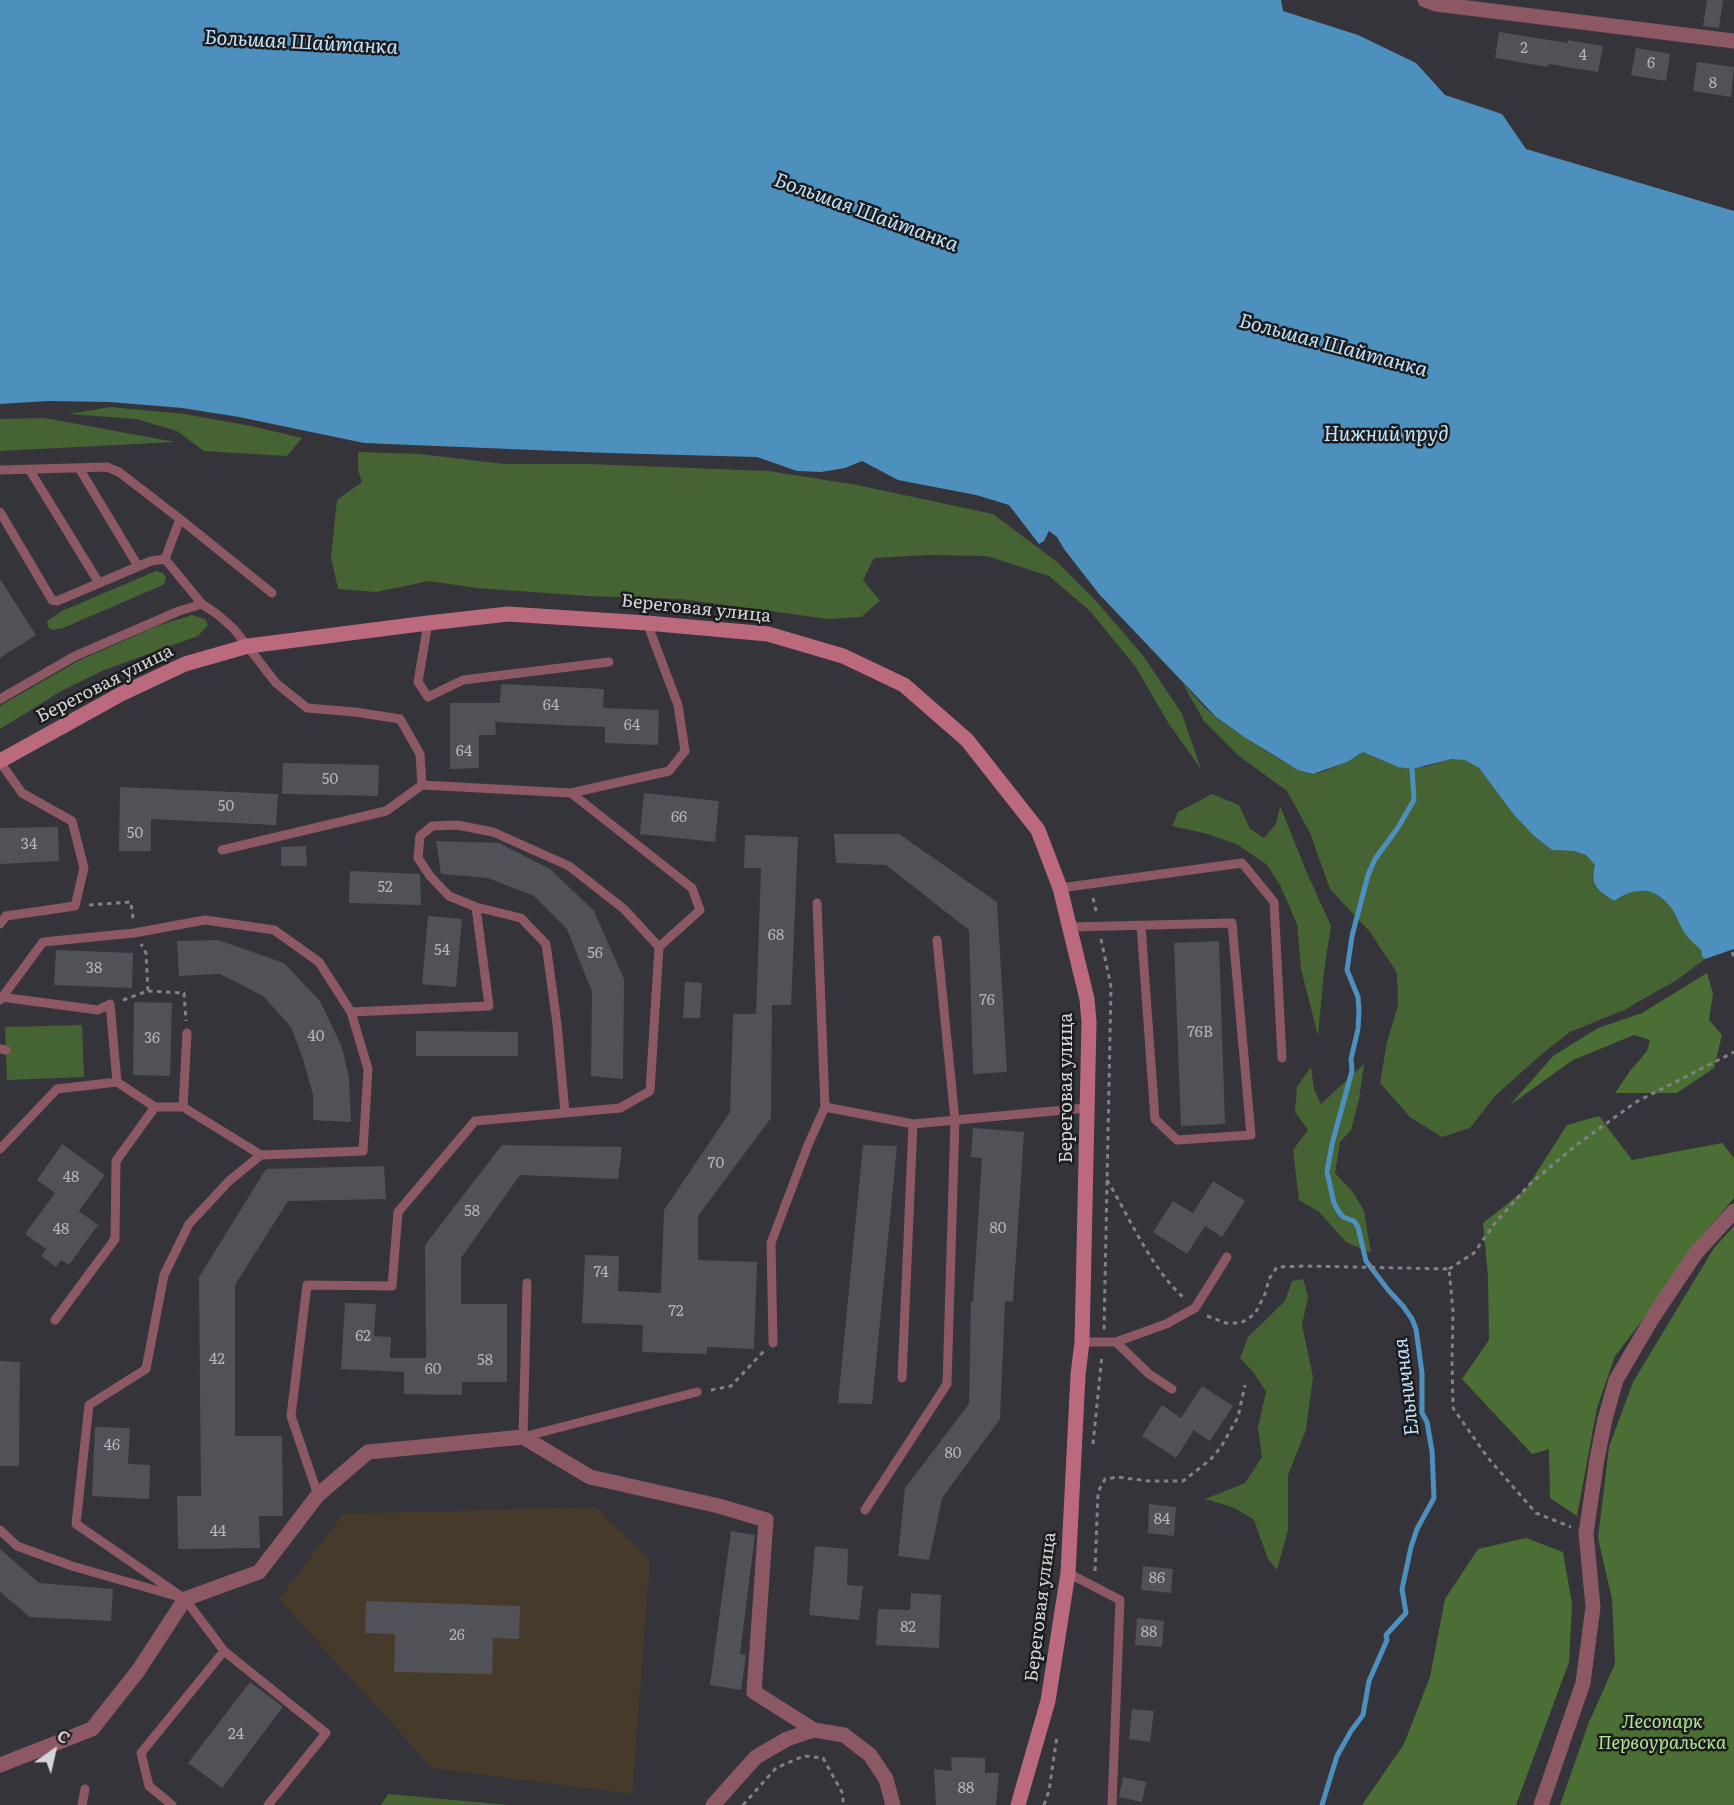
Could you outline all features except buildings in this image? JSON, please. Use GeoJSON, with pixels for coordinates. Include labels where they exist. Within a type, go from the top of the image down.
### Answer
{"type":"FeatureCollection","features":[{"type":"Feature","properties":{"kind":"main road","name":"Береговая улица"},"geometry":{"type":"LineString","coordinates":[[0,761],[121,693],[185,664],[248,646],[508,614],[768,634],[843,656],[904,685],[967,740],[1038,830],[1060,888],[1087,999],[1089,1022],[1082,1342],[1078,1375],[1068,1572],[1048,1701],[1018,1805]]}},
{"type":"Feature","properties":{"kind":"street"},"geometry":{"type":"LineString","coordinates":[[1425,0],[1436,4],[1734,41]]}},
{"type":"Feature","properties":{"kind":"street"},"geometry":{"type":"LineString","coordinates":[[1541,1805],[1583,1683],[1593,1607],[1586,1533],[1597,1459],[1616,1380],[1653,1317],[1696,1253],[1734,1211]]}},
{"type":"Feature","properties":{"kind":"street"},"geometry":{"type":"LineString","coordinates":[[0,1765],[92,1729],[138,1671],[185,1599],[259,1572],[318,1495],[368,1452],[523,1437],[590,1477],[719,1506],[766,1520],[754,1692],[814,1730],[844,1735],[870,1755],[886,1779],[893,1805]]}},
{"type":"Feature","properties":{"kind":"street"},"geometry":{"type":"LineString","coordinates":[[713,1805],[756,1757],[787,1739],[814,1730]]}},
{"type":"Feature","properties":{"kind":"lane"},"geometry":{"type":"LineString","coordinates":[[0,470],[107,467],[119,472],[272,593]]}},
{"type":"Feature","properties":{"kind":"lane"},"geometry":{"type":"LineString","coordinates":[[79,468],[138,566]]}},
{"type":"Feature","properties":{"kind":"lane"},"geometry":{"type":"LineString","coordinates":[[29,469],[99,583]]}},
{"type":"Feature","properties":{"kind":"lane"},"geometry":{"type":"LineString","coordinates":[[0,512],[52,600],[57,601],[151,561],[165,559]]}},
{"type":"Feature","properties":{"kind":"lane"},"geometry":{"type":"LineString","coordinates":[[165,559],[180,519]]}},
{"type":"Feature","properties":{"kind":"lane"},"geometry":{"type":"LineString","coordinates":[[165,559],[202,604],[225,622],[248,646],[276,683],[307,708],[400,719],[420,754],[422,785]]}},
{"type":"Feature","properties":{"kind":"lane"},"geometry":{"type":"LineString","coordinates":[[0,699],[75,656],[179,610],[202,604]]}},
{"type":"Feature","properties":{"kind":"lane"},"geometry":{"type":"LineString","coordinates":[[428,623],[418,682],[428,697],[463,680],[609,662]]}},
{"type":"Feature","properties":{"kind":"lane"},"geometry":{"type":"LineString","coordinates":[[222,850],[387,811],[422,785],[570,793],[669,771],[685,751],[678,705],[647,623]]}},
{"type":"Feature","properties":{"kind":"lane"},"geometry":{"type":"LineString","coordinates":[[0,761],[22,793],[72,821],[84,868],[75,906],[6,916],[0,924]]}},
{"type":"Feature","properties":{"kind":"lane"},"geometry":{"type":"LineString","coordinates":[[318,1495],[291,1416],[306,1286],[392,1286],[398,1212],[475,1120],[620,1108],[650,1091],[659,948],[700,910],[692,888],[570,793]]}},
{"type":"Feature","properties":{"kind":"lane"},"geometry":{"type":"LineString","coordinates":[[565,1113],[557,1024],[546,944],[521,918],[476,907],[449,896],[430,876],[418,858],[420,836],[432,826],[457,825],[493,832],[569,866],[624,909],[659,948]]}},
{"type":"Feature","properties":{"kind":"lane"},"geometry":{"type":"LineString","coordinates":[[1060,888],[1242,863],[1274,902],[1282,1058]]}},
{"type":"Feature","properties":{"kind":"lane"},"geometry":{"type":"LineString","coordinates":[[772,1343],[771,1243],[825,1107],[818,903]]}},
{"type":"Feature","properties":{"kind":"lane"},"geometry":{"type":"LineString","coordinates":[[351,1012],[489,1006],[476,907]]}},
{"type":"Feature","properties":{"kind":"lane"},"geometry":{"type":"LineString","coordinates":[[0,1149],[57,1089],[117,1082],[154,1107],[183,1107],[261,1155],[363,1151],[368,1069],[351,1012],[320,962],[274,930],[205,920],[134,933],[43,942],[1,999],[98,1010],[110,1004],[117,1082]]}},
{"type":"Feature","properties":{"kind":"lane"},"geometry":{"type":"LineString","coordinates":[[1070,927],[1232,923],[1251,1135],[1177,1140],[1155,1119],[1141,926]]}},
{"type":"Feature","properties":{"kind":"lane"},"geometry":{"type":"LineString","coordinates":[[865,1510],[947,1384],[955,1119],[936,940]]}},
{"type":"Feature","properties":{"kind":"lane"},"geometry":{"type":"LineString","coordinates":[[183,1107],[187,1033]]}},
{"type":"Feature","properties":{"kind":"lane"},"geometry":{"type":"LineString","coordinates":[[55,1320],[115,1239],[116,1161],[154,1107]]}},
{"type":"Feature","properties":{"kind":"lane"},"geometry":{"type":"LineString","coordinates":[[825,1107],[913,1124],[1086,1108]]}},
{"type":"Feature","properties":{"kind":"lane"},"geometry":{"type":"LineString","coordinates":[[902,1378],[913,1124]]}},
{"type":"Feature","properties":{"kind":"lane"},"geometry":{"type":"LineString","coordinates":[[261,1155],[229,1181],[189,1224],[165,1275],[146,1369],[89,1406],[76,1524],[185,1599],[224,1651],[326,1733],[268,1805]]}},
{"type":"Feature","properties":{"kind":"lane"},"geometry":{"type":"LineString","coordinates":[[1082,1342],[1116,1342],[1166,1324],[1195,1308],[1227,1257]]}},
{"type":"Feature","properties":{"kind":"lane"},"geometry":{"type":"LineString","coordinates":[[527,1283],[523,1437],[697,1392]]}},
{"type":"Feature","properties":{"kind":"lane"},"geometry":{"type":"LineString","coordinates":[[1116,1342],[1149,1374],[1172,1389]]}},
{"type":"Feature","properties":{"kind":"lane"},"geometry":{"type":"LineString","coordinates":[[0,1530],[16,1546],[72,1566],[185,1599]]}},
{"type":"Feature","properties":{"kind":"lane"},"geometry":{"type":"LineString","coordinates":[[1068,1572],[1120,1600],[1112,1805]]}},
{"type":"Feature","properties":{"kind":"lane"},"geometry":{"type":"LineString","coordinates":[[172,1805],[149,1786],[141,1753],[224,1651]]}},
{"type":"Feature","properties":{"kind":"lane"},"geometry":{"type":"LineString","coordinates":[[82,1805],[85,1790]]}},
{"type":"Feature","properties":{"kind":"path"},"geometry":{"type":"LineString","coordinates":[[75,906],[131,902]]}},
{"type":"Feature","properties":{"kind":"path"},"geometry":{"type":"LineString","coordinates":[[1732,952],[1734,957]]}},
{"type":"Feature","properties":{"kind":"path"},"geometry":{"type":"LineString","coordinates":[[146,953],[148,991]]}},
{"type":"Feature","properties":{"kind":"path"},"geometry":{"type":"LineString","coordinates":[[110,1004],[148,991],[184,993],[187,1033]]}},
{"type":"Feature","properties":{"kind":"path"},"geometry":{"type":"LineString","coordinates":[[1107,1180],[1139,1238],[1182,1296],[1210,1318],[1226,1323],[1241,1323],[1255,1314],[1265,1294],[1269,1279],[1277,1267],[1449,1269],[1474,1253],[1495,1223],[1530,1184],[1575,1146],[1636,1102],[1734,1052]]}},
{"type":"Feature","properties":{"kind":"path"},"geometry":{"type":"LineString","coordinates":[[1449,1269],[1453,1311],[1453,1408],[1488,1458],[1536,1513],[1586,1533]]}},
{"type":"Feature","properties":{"kind":"path"},"geometry":{"type":"LineString","coordinates":[[697,1392],[731,1386],[772,1343]]}},
{"type":"Feature","properties":{"kind":"path"},"geometry":{"type":"LineString","coordinates":[[1090,1584],[1096,1568],[1098,1491],[1105,1479],[1117,1477],[1148,1481],[1183,1481],[1210,1460],[1221,1447],[1238,1417],[1245,1385]]}},
{"type":"Feature","properties":{"kind":"path"},"geometry":{"type":"LineString","coordinates":[[743,1805],[776,1768],[804,1756],[823,1758],[843,1794],[843,1805]]}},
{"type":"Feature","properties":{"kind":"shaded area"},"geometry":{"type":"Polygon","coordinates":[[[596,1507],[650,1560],[632,1794],[432,1768],[279,1599],[343,1514],[596,1507]]]}},
{"type":"Feature","properties":{"kind":"green space"},"geometry":{"type":"Polygon","coordinates":[[[110,407],[184,414],[302,438],[287,456],[204,451],[177,431],[136,419],[69,414],[110,407]]]}},
{"type":"Feature","properties":{"kind":"green space"},"geometry":{"type":"Polygon","coordinates":[[[45,418],[175,442],[0,451],[0,419],[45,418]]]}},
{"type":"Feature","properties":{"kind":"green space"},"geometry":{"type":"Polygon","coordinates":[[[358,452],[420,454],[504,464],[588,464],[769,471],[857,485],[993,514],[1057,562],[1097,602],[1144,657],[1182,714],[1201,769],[1169,724],[1135,666],[1090,611],[1049,576],[987,556],[928,555],[874,558],[863,580],[880,601],[861,617],[828,619],[681,599],[587,596],[477,588],[429,581],[376,592],[338,589],[331,557],[337,500],[362,482],[358,470],[358,452]]]}},
{"type":"Feature","properties":{"kind":"green space"},"geometry":{"type":"Polygon","coordinates":[[[156,571],[163,573],[166,578],[164,584],[63,628],[52,630],[48,627],[47,621],[62,611],[156,571]]]}},
{"type":"Feature","properties":{"kind":"green space"},"geometry":{"type":"Polygon","coordinates":[[[192,615],[205,619],[208,625],[198,636],[104,670],[63,690],[0,729],[0,706],[3,704],[78,661],[157,626],[192,615]]]}},
{"type":"Feature","properties":{"kind":"green space"},"geometry":{"type":"Polygon","coordinates":[[[1182,682],[1208,710],[1225,724],[1305,772],[1313,774],[1324,771],[1363,752],[1398,767],[1425,767],[1452,759],[1465,759],[1479,768],[1514,815],[1534,836],[1552,850],[1574,851],[1586,855],[1595,865],[1594,883],[1603,894],[1614,901],[1631,892],[1640,891],[1655,893],[1662,897],[1674,912],[1687,936],[1701,950],[1702,957],[1705,959],[1677,980],[1624,1010],[1570,1032],[1495,1096],[1470,1128],[1442,1137],[1411,1118],[1380,1083],[1387,1042],[1398,1005],[1397,973],[1370,932],[1330,889],[1310,833],[1287,791],[1239,756],[1204,721],[1182,682]]]}},
{"type":"Feature","properties":{"kind":"green space"},"geometry":{"type":"Polygon","coordinates":[[[1212,794],[1239,805],[1250,829],[1264,838],[1276,824],[1280,806],[1331,926],[1318,1036],[1301,969],[1297,924],[1280,885],[1266,864],[1238,845],[1208,834],[1172,826],[1178,812],[1212,794]]]}},
{"type":"Feature","properties":{"kind":"green space"},"geometry":{"type":"Polygon","coordinates":[[[1707,973],[1713,994],[1709,1020],[1722,1035],[1714,1068],[1677,1093],[1615,1093],[1647,1051],[1650,1040],[1634,1035],[1573,1060],[1510,1105],[1553,1056],[1598,1028],[1642,1013],[1707,973]]]}},
{"type":"Feature","properties":{"kind":"green space"},"geometry":{"type":"Polygon","coordinates":[[[82,1025],[84,1077],[7,1080],[5,1027],[82,1025]]]}},
{"type":"Feature","properties":{"kind":"green space"},"geometry":{"type":"Polygon","coordinates":[[[1364,1064],[1359,1099],[1351,1130],[1340,1142],[1335,1173],[1353,1192],[1364,1211],[1371,1253],[1346,1242],[1319,1212],[1299,1200],[1293,1150],[1308,1130],[1295,1112],[1297,1087],[1311,1067],[1314,1089],[1321,1104],[1364,1064]]]}},
{"type":"Feature","properties":{"kind":"green space"},"geometry":{"type":"Polygon","coordinates":[[[1599,1116],[1632,1160],[1722,1143],[1734,1158],[1734,1198],[1696,1243],[1615,1356],[1597,1408],[1577,1516],[1550,1498],[1549,1449],[1532,1454],[1462,1379],[1489,1340],[1488,1277],[1483,1223],[1526,1189],[1567,1125],[1599,1116]]]}},
{"type":"Feature","properties":{"kind":"green space","name":"Лесопарк Первоуральска"},"geometry":{"type":"Polygon","coordinates":[[[1734,1226],[1734,1805],[1560,1805],[1589,1722],[1615,1664],[1612,1599],[1598,1538],[1609,1447],[1633,1382],[1714,1248],[1734,1226]]]}},
{"type":"Feature","properties":{"kind":"green space"},"geometry":{"type":"Polygon","coordinates":[[[1303,1279],[1308,1297],[1302,1325],[1313,1377],[1306,1430],[1288,1475],[1288,1530],[1277,1570],[1268,1559],[1254,1520],[1235,1508],[1205,1499],[1245,1483],[1262,1457],[1258,1427],[1266,1392],[1254,1373],[1240,1358],[1248,1337],[1285,1301],[1292,1281],[1303,1279]]]}},
{"type":"Feature","properties":{"kind":"green space"},"geometry":{"type":"Polygon","coordinates":[[[1526,1538],[1563,1552],[1572,1604],[1569,1662],[1516,1805],[1362,1805],[1404,1744],[1430,1677],[1445,1599],[1478,1549],[1526,1538]]]}},
{"type":"Feature","properties":{"kind":"green space"},"geometry":{"type":"Polygon","coordinates":[[[388,1794],[509,1805],[381,1805],[388,1794]]]}},
{"type":"Feature","properties":{"kind":"water","name":"Нижний пруд"},"geometry":{"type":"Polygon","coordinates":[[[0,0],[1281,0],[1283,11],[1358,35],[1416,63],[1445,95],[1502,114],[1526,149],[1734,211],[1734,949],[1705,959],[1702,957],[1701,950],[1687,936],[1668,904],[1654,893],[1631,892],[1614,901],[1608,897],[1596,887],[1593,878],[1595,865],[1586,855],[1574,851],[1552,850],[1534,836],[1514,815],[1479,768],[1465,760],[1452,759],[1412,769],[1398,767],[1363,752],[1347,762],[1313,774],[1298,770],[1244,737],[1216,717],[1099,594],[1057,537],[1049,531],[1044,541],[1039,544],[1009,505],[976,495],[898,480],[862,461],[845,468],[821,472],[797,471],[757,457],[364,443],[239,417],[182,408],[110,402],[48,401],[0,404],[0,0]]]}},
{"type":"Feature","properties":{"kind":"waterway","name":"Ельничная"},"geometry":{"type":"LineString","coordinates":[[1322,1805],[1337,1756],[1363,1715],[1369,1681],[1387,1640],[1386,1635],[1406,1613],[1402,1589],[1411,1547],[1417,1529],[1434,1498],[1432,1451],[1427,1422],[1422,1413],[1422,1373],[1416,1329],[1403,1306],[1366,1261],[1358,1227],[1354,1221],[1343,1217],[1339,1212],[1334,1203],[1327,1172],[1332,1144],[1352,1071],[1351,1059],[1358,1029],[1358,997],[1347,970],[1352,936],[1368,875],[1375,859],[1397,829],[1414,800],[1412,769]]}},
{"type":"Feature","properties":{"kind":"water label","name":"Большая Шайтанка"},"geometry":{"type":"Point","coordinates":[301,43]}},
{"type":"Feature","properties":{"kind":"water label","name":"Большая Шайтанка"},"geometry":{"type":"Point","coordinates":[866,213]}},
{"type":"Feature","properties":{"kind":"water label","name":"Большая Шайтанка"},"geometry":{"type":"Point","coordinates":[1333,346]}}]}
